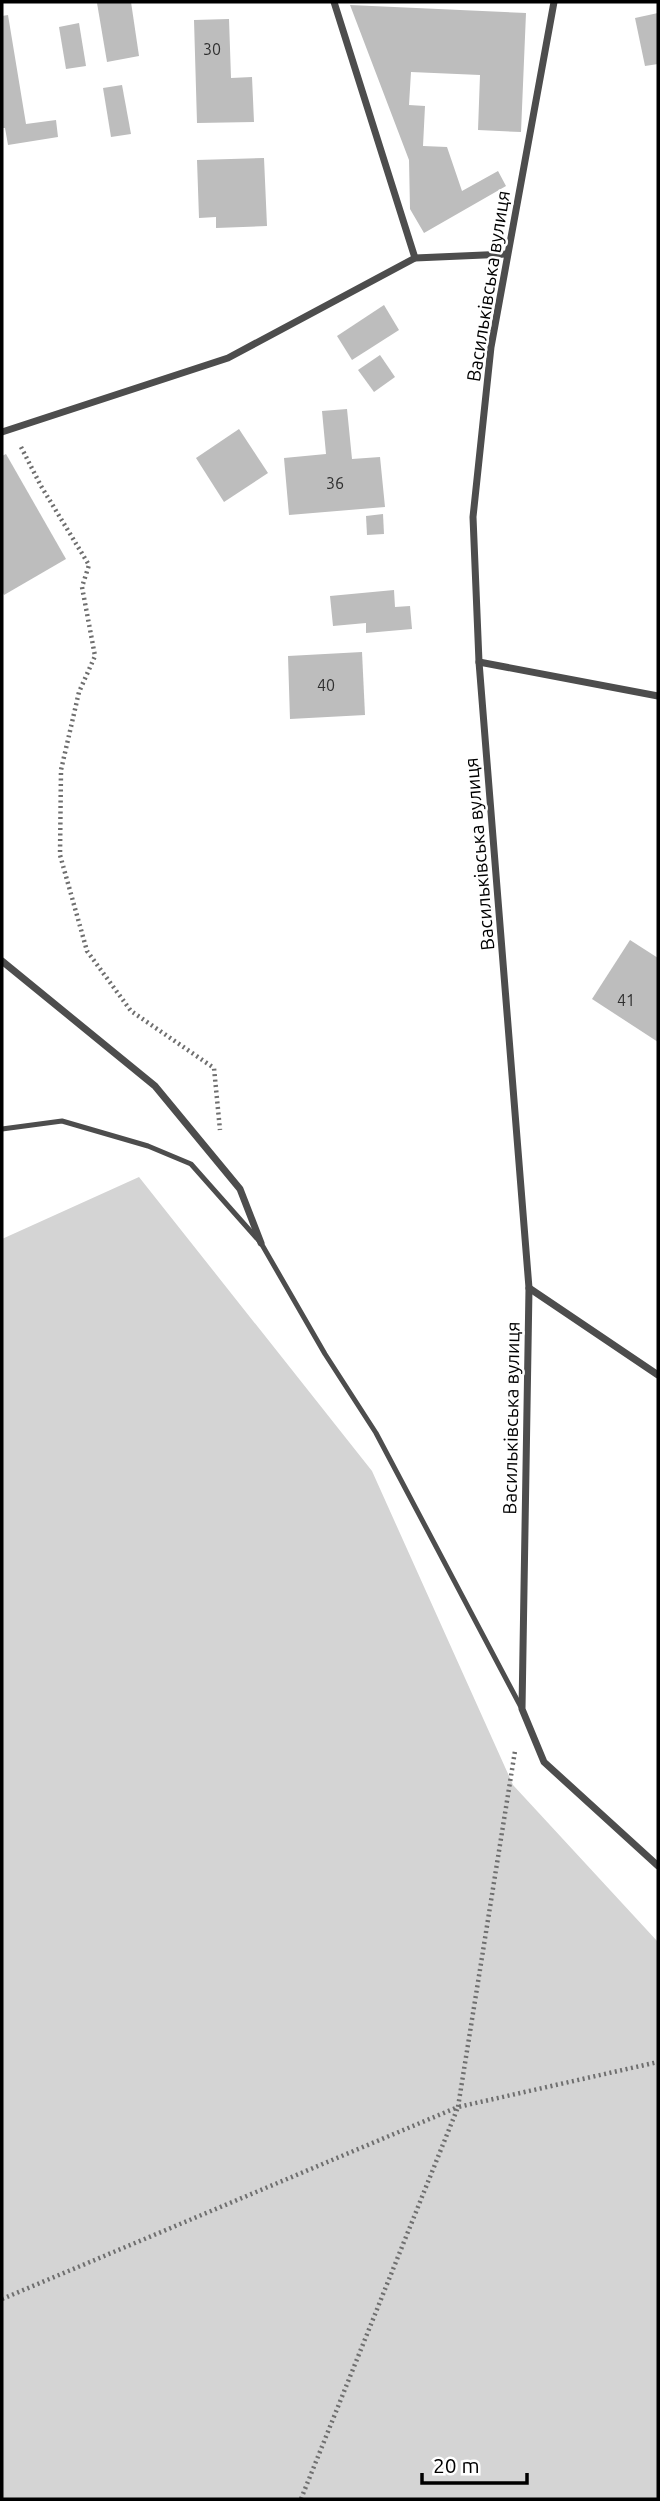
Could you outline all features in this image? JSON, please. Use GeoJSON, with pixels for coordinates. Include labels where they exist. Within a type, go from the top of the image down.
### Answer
{"type":"FeatureCollection","features":[{"type":"Feature","properties":{"kind":"street"},"geometry":{"type":"LineString","coordinates":[[334,2],[415,258]]}},
{"type":"Feature","properties":{"kind":"street","name":"Васильківська вулиця"},"geometry":{"type":"LineString","coordinates":[[522,1709],[529,1288],[479,663],[472,517],[491,347],[554,2]]}},
{"type":"Feature","properties":{"kind":"street"},"geometry":{"type":"LineString","coordinates":[[2,432],[228,358],[415,258],[507,254]]}},
{"type":"Feature","properties":{"kind":"street"},"geometry":{"type":"LineString","coordinates":[[479,663],[658,696]]}},
{"type":"Feature","properties":{"kind":"street"},"geometry":{"type":"LineString","coordinates":[[2,961],[155,1086],[240,1189],[261,1243]]}},
{"type":"Feature","properties":{"kind":"street"},"geometry":{"type":"LineString","coordinates":[[529,1288],[658,1375]]}},
{"type":"Feature","properties":{"kind":"street"},"geometry":{"type":"LineString","coordinates":[[522,1709],[544,1762],[658,1866]]}},
{"type":"Feature","properties":{"kind":"lane"},"geometry":{"type":"LineString","coordinates":[[2,1129],[62,1121],[148,1146],[191,1164],[261,1243],[325,1354],[376,1433],[522,1709]]}},
{"type":"Feature","properties":{"kind":"path"},"geometry":{"type":"LineString","coordinates":[[11,428],[41,486],[89,565],[82,587],[95,656],[79,692],[61,770],[61,855],[67,879],[88,951],[131,1011],[214,1068],[220,1140],[212,1155]]}},
{"type":"Feature","properties":{"kind":"path"},"geometry":{"type":"LineString","coordinates":[[301,2499],[458,2107],[515,1750]]}},
{"type":"Feature","properties":{"kind":"path"},"geometry":{"type":"LineString","coordinates":[[2,2299],[458,2107],[658,2062]]}},
{"type":"Feature","properties":{"kind":"shaded area"},"geometry":{"type":"Polygon","coordinates":[[[139,1177],[372,1471],[513,1785],[658,1942],[658,2499],[2,2499],[2,1239],[139,1177]]]}},
{"type":"Feature","properties":{"kind":"building"},"geometry":{"type":"Polygon","coordinates":[[[131,2],[139,56],[107,62],[97,3],[131,2]]]}},
{"type":"Feature","properties":{"kind":"building"},"geometry":{"type":"Polygon","coordinates":[[[350,5],[526,13],[521,132],[478,130],[480,75],[411,72],[409,105],[425,106],[423,146],[447,147],[462,191],[498,171],[506,186],[424,233],[410,209],[409,160],[350,5]]]}},
{"type":"Feature","properties":{"kind":"building"},"geometry":{"type":"Polygon","coordinates":[[[658,13],[658,64],[645,66],[635,18],[658,13]]]}},
{"type":"Feature","properties":{"kind":"building"},"geometry":{"type":"Polygon","coordinates":[[[8,15],[26,124],[56,120],[58,137],[8,145],[5,128],[2,128],[2,16],[8,15]]]}},
{"type":"Feature","properties":{"kind":"building"},"geometry":{"type":"Polygon","coordinates":[[[229,19],[231,78],[252,77],[254,122],[197,123],[194,20],[229,19]]]}},
{"type":"Feature","properties":{"kind":"building"},"geometry":{"type":"Polygon","coordinates":[[[79,23],[86,66],[66,69],[59,27],[79,23]]]}},
{"type":"Feature","properties":{"kind":"building"},"geometry":{"type":"Polygon","coordinates":[[[122,85],[131,134],[111,137],[103,88],[122,85]]]}},
{"type":"Feature","properties":{"kind":"building"},"geometry":{"type":"Polygon","coordinates":[[[264,158],[267,226],[216,228],[216,217],[199,218],[197,160],[264,158]]]}},
{"type":"Feature","properties":{"kind":"building"},"geometry":{"type":"Polygon","coordinates":[[[384,305],[399,330],[352,360],[337,336],[384,305]]]}},
{"type":"Feature","properties":{"kind":"building"},"geometry":{"type":"Polygon","coordinates":[[[380,355],[395,377],[374,392],[358,370],[380,355]]]}},
{"type":"Feature","properties":{"kind":"building"},"geometry":{"type":"Polygon","coordinates":[[[347,409],[352,459],[380,457],[385,507],[289,515],[284,458],[326,454],[322,411],[347,409]]]}},
{"type":"Feature","properties":{"kind":"building"},"geometry":{"type":"Polygon","coordinates":[[[239,429],[268,473],[224,502],[196,458],[239,429]]]}},
{"type":"Feature","properties":{"kind":"building"},"geometry":{"type":"Polygon","coordinates":[[[6,454],[66,559],[4,595],[2,456],[6,454]]]}},
{"type":"Feature","properties":{"kind":"building"},"geometry":{"type":"Polygon","coordinates":[[[383,514],[384,534],[367,535],[366,516],[383,514]]]}},
{"type":"Feature","properties":{"kind":"building"},"geometry":{"type":"Polygon","coordinates":[[[394,590],[395,607],[410,606],[412,629],[366,633],[366,623],[333,626],[330,596],[394,590]]]}},
{"type":"Feature","properties":{"kind":"building"},"geometry":{"type":"Polygon","coordinates":[[[362,652],[365,715],[290,719],[288,656],[362,652]]]}},
{"type":"Feature","properties":{"kind":"building"},"geometry":{"type":"Polygon","coordinates":[[[630,940],[658,958],[658,1042],[592,999],[630,940]]]}}]}
